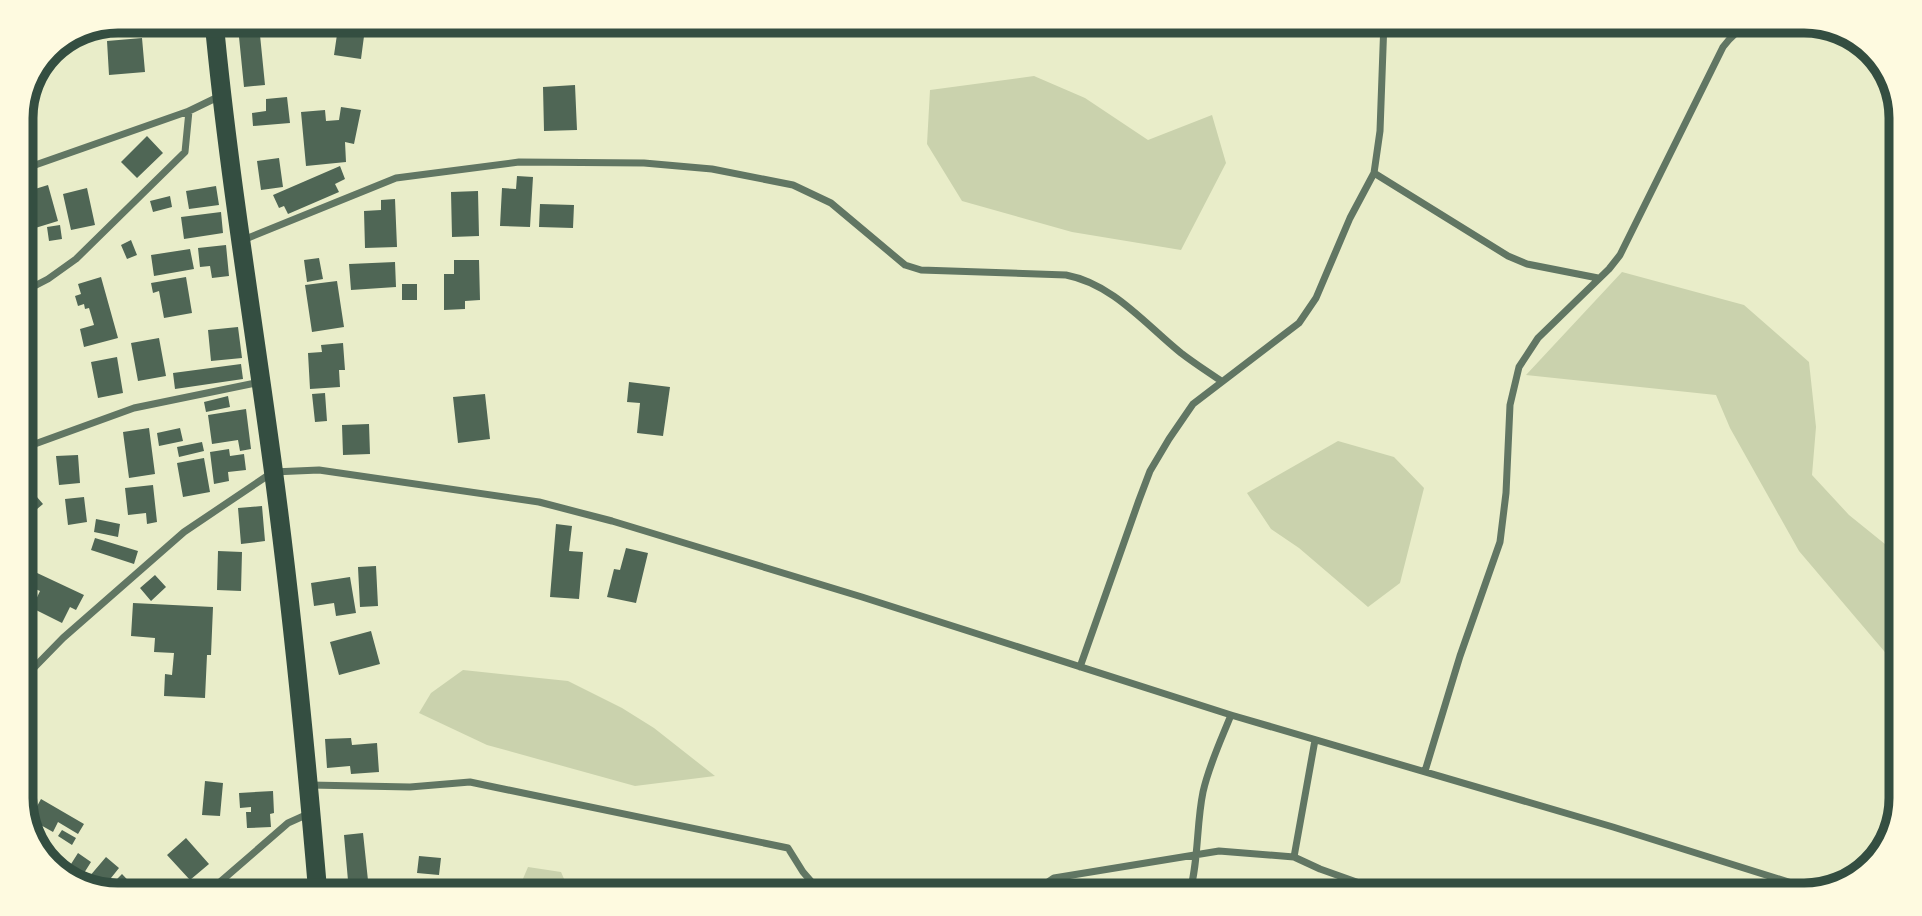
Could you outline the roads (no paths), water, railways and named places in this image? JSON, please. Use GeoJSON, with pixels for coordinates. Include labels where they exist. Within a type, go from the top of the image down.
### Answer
{"type":"FeatureCollection","features":[{"type":"Feature","properties":{"kind":"highway"},"geometry":{"type":"LineString","coordinates":[[215,33],[221,96],[273,472],[310,785],[317,883]]}},
{"type":"Feature","properties":{"kind":"street"},"geometry":{"type":"LineString","coordinates":[[1080,667],[1150,471],[1193,404],[1298,323],[1316,298],[1350,218],[1374,173],[1380,131],[1384,33]]}},
{"type":"Feature","properties":{"kind":"street"},"geometry":{"type":"LineString","coordinates":[[1425,771],[1460,656],[1500,541],[1506,493],[1510,405],[1519,367],[1538,338],[1620,255],[1723,47],[1734,33]]}},
{"type":"Feature","properties":{"kind":"street"},"geometry":{"type":"LineString","coordinates":[[33,166],[189,111],[221,96]]}},
{"type":"Feature","properties":{"kind":"street"},"geometry":{"type":"LineString","coordinates":[[33,287],[76,259],[185,152],[189,111]]}},
{"type":"Feature","properties":{"kind":"street"},"geometry":{"type":"LineString","coordinates":[[241,240],[396,178],[519,162],[643,163],[712,169],[793,185],[822,198],[905,265],[921,270],[1066,275],[1085,279],[1112,294],[1183,355],[1222,381]]}},
{"type":"Feature","properties":{"kind":"street"},"geometry":{"type":"LineString","coordinates":[[1374,173],[1517,260],[1598,278]]}},
{"type":"Feature","properties":{"kind":"street"},"geometry":{"type":"LineString","coordinates":[[33,445],[134,408],[261,382]]}},
{"type":"Feature","properties":{"kind":"street"},"geometry":{"type":"LineString","coordinates":[[33,669],[63,638],[184,532],[273,472],[319,470],[539,502],[612,521],[862,597],[1231,715],[1425,771],[1791,883]]}},
{"type":"Feature","properties":{"kind":"street"},"geometry":{"type":"LineString","coordinates":[[1192,883],[1203,793],[1212,760],[1231,715]]}},
{"type":"Feature","properties":{"kind":"street"},"geometry":{"type":"LineString","coordinates":[[1294,857],[1315,740]]}},
{"type":"Feature","properties":{"kind":"street"},"geometry":{"type":"LineString","coordinates":[[310,785],[410,787],[470,782],[788,848],[813,883]]}},
{"type":"Feature","properties":{"kind":"street"},"geometry":{"type":"LineString","coordinates":[[219,883],[288,823],[311,812]]}},
{"type":"Feature","properties":{"kind":"street"},"geometry":{"type":"LineString","coordinates":[[1047,883],[1054,878],[1219,851],[1294,857],[1359,883]]}}]}
